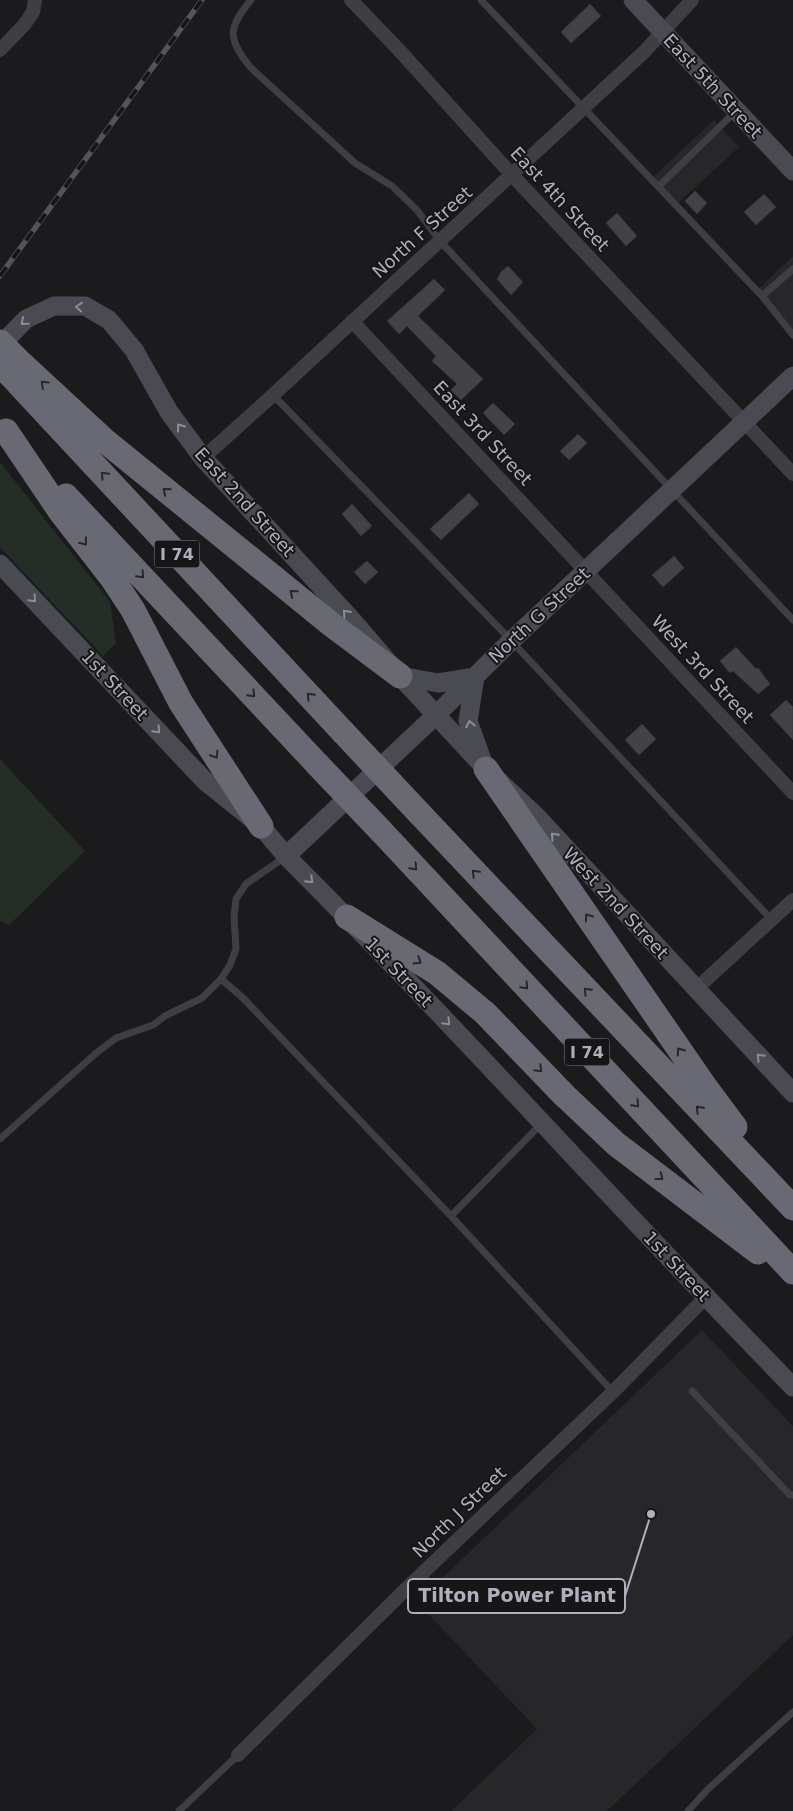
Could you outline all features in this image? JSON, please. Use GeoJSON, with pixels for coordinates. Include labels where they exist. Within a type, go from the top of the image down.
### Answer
{"type":"FeatureCollection","features":[{"type":"Feature","properties":{"kind":"highway"},"geometry":{"type":"LineString","coordinates":[[0,342],[11,368],[104,440],[332,625],[400,676]]}},
{"type":"Feature","properties":{"kind":"highway","name":"I 74"},"geometry":{"type":"LineString","coordinates":[[11,368],[343,732],[793,1208]]}},
{"type":"Feature","properties":{"kind":"highway"},"geometry":{"type":"LineString","coordinates":[[3,428],[60,511],[112,578],[133,610],[181,702],[261,826]]}},
{"type":"Feature","properties":{"kind":"highway","name":"I 74"},"geometry":{"type":"LineString","coordinates":[[3,428],[793,1272]]}},
{"type":"Feature","properties":{"kind":"highway"},"geometry":{"type":"LineString","coordinates":[[486,768],[706,1088],[793,1202]]}},
{"type":"Feature","properties":{"kind":"highway"},"geometry":{"type":"LineString","coordinates":[[347,917],[436,973],[485,1013],[564,1095],[616,1144],[793,1279]]}},
{"type":"Feature","properties":{"kind":"street"},"geometry":{"type":"LineString","coordinates":[[0,50],[24,25],[33,12],[35,0]]}},
{"type":"Feature","properties":{"kind":"street","name":"East 4th Street"},"geometry":{"type":"LineString","coordinates":[[351,0],[399,50],[512,176],[793,474]]}},
{"type":"Feature","properties":{"kind":"street","name":"East 5th Street"},"geometry":{"type":"LineString","coordinates":[[633,0],[793,171]]}},
{"type":"Feature","properties":{"kind":"street","name":"North F Street"},"geometry":{"type":"LineString","coordinates":[[203,458],[512,176],[644,52],[692,0]]}},
{"type":"Feature","properties":{"kind":"street","name":"East 2nd Street"},"geometry":{"type":"LineString","coordinates":[[0,346],[26,319],[54,306],[85,306],[109,320],[134,350],[169,412],[203,458],[351,619],[436,716]]}},
{"type":"Feature","properties":{"kind":"street","name":"East 3rd Street"},"geometry":{"type":"LineString","coordinates":[[352,321],[586,571]]}},
{"type":"Feature","properties":{"kind":"street","name":"North G Street"},"geometry":{"type":"LineString","coordinates":[[286,856],[793,376]]}},
{"type":"Feature","properties":{"kind":"street","name":"1st Street"},"geometry":{"type":"LineString","coordinates":[[0,564],[205,781],[261,826],[286,856],[543,1122],[706,1297],[793,1387]]}},
{"type":"Feature","properties":{"kind":"street","name":"West 3rd Street"},"geometry":{"type":"LineString","coordinates":[[586,571],[793,793]]}},
{"type":"Feature","properties":{"kind":"street"},"geometry":{"type":"LineString","coordinates":[[400,676],[438,683],[474,677],[468,721],[486,768]]}},
{"type":"Feature","properties":{"kind":"street","name":"West 2nd Street"},"geometry":{"type":"LineString","coordinates":[[436,716],[536,817],[793,1093]]}},
{"type":"Feature","properties":{"kind":"street"},"geometry":{"type":"LineString","coordinates":[[696,990],[793,900]]}},
{"type":"Feature","properties":{"kind":"street","name":"North J Street"},"geometry":{"type":"LineString","coordinates":[[238,1754],[410,1585],[613,1392],[706,1297]]}},
{"type":"Feature","properties":{"kind":"lane"},"geometry":{"type":"LineString","coordinates":[[252,0],[240,14],[233,32],[236,49],[250,68],[355,163],[392,186],[417,210],[440,241],[793,620]]}},
{"type":"Feature","properties":{"kind":"lane"},"geometry":{"type":"LineString","coordinates":[[481,0],[762,296],[793,335]]}},
{"type":"Feature","properties":{"kind":"lane"},"geometry":{"type":"LineString","coordinates":[[659,186],[736,111]]}},
{"type":"Feature","properties":{"kind":"lane"},"geometry":{"type":"LineString","coordinates":[[762,296],[793,269]]}},
{"type":"Feature","properties":{"kind":"lane"},"geometry":{"type":"LineString","coordinates":[[273,395],[511,641],[771,919]]}},
{"type":"Feature","properties":{"kind":"lane"},"geometry":{"type":"LineString","coordinates":[[0,1138],[95,1054],[116,1038],[153,1025],[165,1016],[202,998],[221,979],[230,965],[236,949],[234,917],[236,899],[246,884],[286,856]]}},
{"type":"Feature","properties":{"kind":"lane"},"geometry":{"type":"LineString","coordinates":[[221,979],[242,997],[451,1216],[613,1392]]}},
{"type":"Feature","properties":{"kind":"lane"},"geometry":{"type":"LineString","coordinates":[[451,1216],[543,1122]]}},
{"type":"Feature","properties":{"kind":"lane"},"geometry":{"type":"LineString","coordinates":[[692,1391],[790,1495],[793,1495]]}},
{"type":"Feature","properties":{"kind":"lane"},"geometry":{"type":"LineString","coordinates":[[688,1811],[707,1790],[793,1712]]}},
{"type":"Feature","properties":{"kind":"lane"},"geometry":{"type":"LineString","coordinates":[[179,1811],[238,1754]]}},
{"type":"Feature","properties":{"kind":"shaded area"},"geometry":{"type":"Polygon","coordinates":[[[714,120],[739,147],[676,205],[652,178],[714,120]]]}},
{"type":"Feature","properties":{"kind":"shaded area"},"geometry":{"type":"Polygon","coordinates":[[[793,256],[793,335],[757,290],[793,256]]]}},
{"type":"Feature","properties":{"kind":"shaded area"},"geometry":{"type":"Polygon","coordinates":[[[0,462],[110,602],[116,643],[103,656],[0,547],[0,462]]]}},
{"type":"Feature","properties":{"kind":"shaded area"},"geometry":{"type":"Polygon","coordinates":[[[0,759],[85,851],[9,925],[0,921],[0,759]]]}},
{"type":"Feature","properties":{"kind":"shaded area"},"geometry":{"type":"Polygon","coordinates":[[[702,1330],[793,1426],[793,1635],[607,1811],[451,1811],[537,1729],[417,1602],[702,1330]]]}},
{"type":"Feature","properties":{"kind":"building"},"geometry":{"type":"Polygon","coordinates":[[[590,4],[601,16],[571,43],[561,32],[590,4]]]}},
{"type":"Feature","properties":{"kind":"building"},"geometry":{"type":"Polygon","coordinates":[[[695,191],[707,203],[697,214],[685,201],[695,191]]]}},
{"type":"Feature","properties":{"kind":"building"},"geometry":{"type":"Polygon","coordinates":[[[764,194],[776,207],[756,225],[744,212],[764,194]]]}},
{"type":"Feature","properties":{"kind":"building"},"geometry":{"type":"Polygon","coordinates":[[[617,213],[637,236],[626,246],[606,223],[617,213]]]}},
{"type":"Feature","properties":{"kind":"building"},"geometry":{"type":"Polygon","coordinates":[[[508,266],[523,282],[511,295],[497,279],[508,266]]]}},
{"type":"Feature","properties":{"kind":"building"},"geometry":{"type":"Polygon","coordinates":[[[434,279],[445,290],[418,316],[483,379],[461,400],[451,390],[457,384],[432,361],[436,356],[407,326],[399,334],[387,321],[434,279]]]}},
{"type":"Feature","properties":{"kind":"building"},"geometry":{"type":"Polygon","coordinates":[[[493,403],[515,424],[504,435],[483,413],[493,403]]]}},
{"type":"Feature","properties":{"kind":"building"},"geometry":{"type":"Polygon","coordinates":[[[578,434],[587,443],[569,460],[560,451],[578,434]]]}},
{"type":"Feature","properties":{"kind":"building"},"geometry":{"type":"Polygon","coordinates":[[[469,493],[479,504],[441,540],[430,529],[469,493]]]}},
{"type":"Feature","properties":{"kind":"building"},"geometry":{"type":"Polygon","coordinates":[[[352,504],[372,526],[361,536],[342,514],[352,504]]]}},
{"type":"Feature","properties":{"kind":"building"},"geometry":{"type":"Polygon","coordinates":[[[674,556],[684,568],[663,587],[652,575],[674,556]]]}},
{"type":"Feature","properties":{"kind":"building"},"geometry":{"type":"Polygon","coordinates":[[[367,561],[378,572],[365,584],[354,572],[367,561]]]}},
{"type":"Feature","properties":{"kind":"building"},"geometry":{"type":"Polygon","coordinates":[[[736,647],[756,669],[758,668],[770,684],[758,694],[733,671],[730,673],[720,661],[736,647]]]}},
{"type":"Feature","properties":{"kind":"building"},"geometry":{"type":"Polygon","coordinates":[[[786,700],[793,707],[793,740],[770,715],[786,700]]]}},
{"type":"Feature","properties":{"kind":"building"},"geometry":{"type":"Polygon","coordinates":[[[642,724],[656,739],[639,755],[625,740],[642,724]]]}},
{"type":"Feature","properties":{"kind":"railway"},"geometry":{"type":"LineString","coordinates":[[0,276],[202,0]]}},
{"type":"Feature","properties":{"kind":"place","name":"Tilton Power Plant"},"geometry":{"type":"Point","coordinates":[651,1514]}}]}
